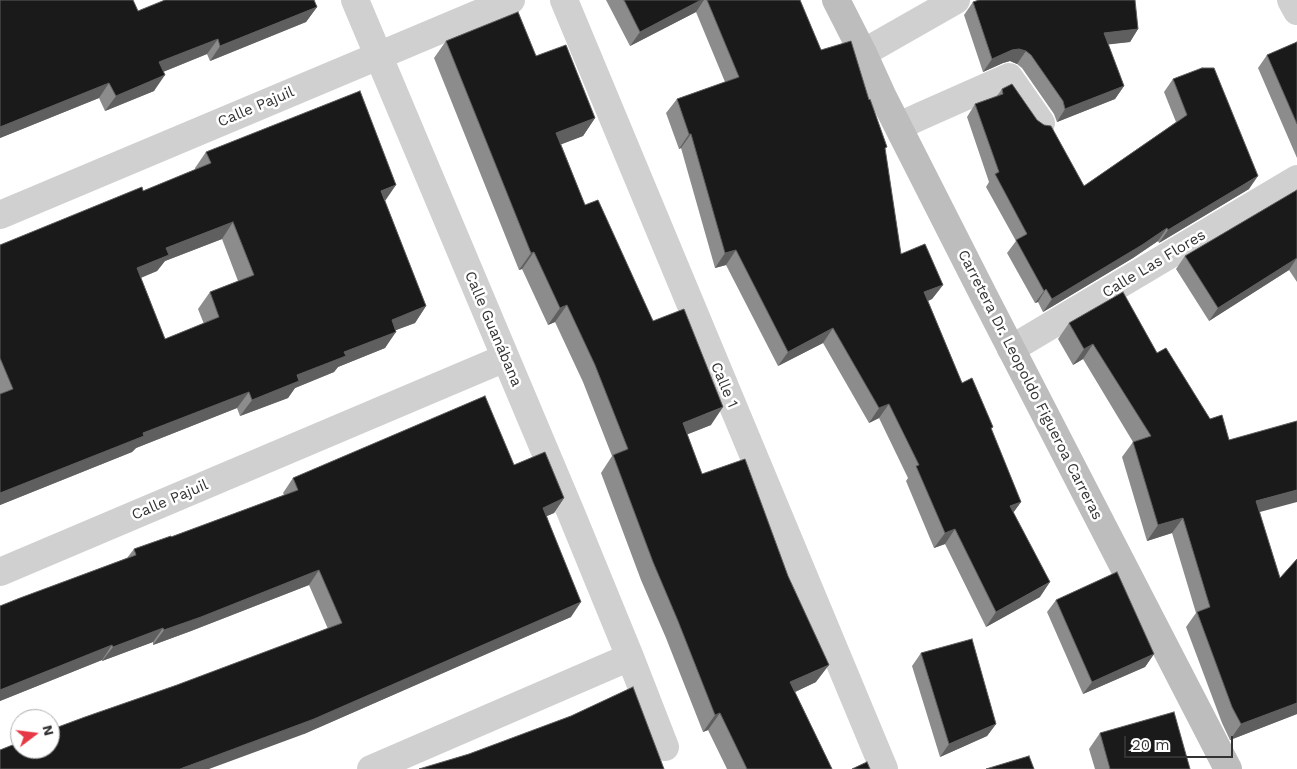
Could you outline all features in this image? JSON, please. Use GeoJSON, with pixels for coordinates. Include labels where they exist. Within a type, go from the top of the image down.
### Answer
{"type":"FeatureCollection","features":[{"type":"Feature","properties":{"kind":"street","name":"Calle Guanábana"},"geometry":{"type":"LineString","coordinates":[[355,0],[630,657],[665,747]]}},
{"type":"Feature","properties":{"kind":"street","name":"Calle Pajuil"},"geometry":{"type":"LineString","coordinates":[[0,215],[512,0]]}},
{"type":"Feature","properties":{"kind":"street","name":"Calle 1"},"geometry":{"type":"LineString","coordinates":[[564,0],[884,769]]}},
{"type":"Feature","properties":{"kind":"street","name":"Carretera Dr. Leopoldo Figueroa Carreras"},"geometry":{"type":"LineString","coordinates":[[836,0],[1011,350],[1228,769]]}},
{"type":"Feature","properties":{"kind":"street"},"geometry":{"type":"LineString","coordinates":[[863,53],[956,0]]}},
{"type":"Feature","properties":{"kind":"street"},"geometry":{"type":"LineString","coordinates":[[1291,0],[1297,12]]}},
{"type":"Feature","properties":{"kind":"street"},"geometry":{"type":"LineString","coordinates":[[901,132],[908,122],[1009,77],[1041,123]]}},
{"type":"Feature","properties":{"kind":"street","name":"Calle Las Flores"},"geometry":{"type":"LineString","coordinates":[[1011,350],[1297,179]]}},
{"type":"Feature","properties":{"kind":"street","name":"Calle Pajuil"},"geometry":{"type":"LineString","coordinates":[[0,572],[505,358]]}},
{"type":"Feature","properties":{"kind":"street"},"geometry":{"type":"LineString","coordinates":[[371,769],[630,657]]}},
{"type":"Feature","properties":{"kind":"building"},"geometry":{"type":"Polygon","coordinates":[[[0,0],[133,0],[138,11],[165,0],[314,0],[317,7],[220,46],[218,39],[159,62],[165,75],[116,96],[109,83],[0,127],[0,0]]]}},
{"type":"Feature","properties":{"kind":"building"},"geometry":{"type":"Polygon","coordinates":[[[624,0],[701,0],[640,32],[624,0]]]}},
{"type":"Feature","properties":{"kind":"building"},"geometry":{"type":"Polygon","coordinates":[[[707,0],[800,0],[821,50],[851,41],[869,100],[887,147],[885,148],[901,254],[925,244],[943,285],[924,292],[962,383],[972,378],[993,427],[991,428],[1021,502],[1010,506],[1050,582],[996,612],[955,529],[945,533],[916,466],[919,465],[889,404],[879,408],[833,328],[788,352],[736,250],[725,253],[691,134],[689,134],[677,99],[739,77],[707,0]]]}},
{"type":"Feature","properties":{"kind":"building"},"geometry":{"type":"Polygon","coordinates":[[[979,0],[1135,0],[1138,29],[1104,33],[1124,86],[1065,109],[1063,101],[1031,55],[1026,51],[1012,50],[992,59],[973,2],[979,0]]]}},
{"type":"Feature","properties":{"kind":"building"},"geometry":{"type":"Polygon","coordinates":[[[518,12],[536,56],[566,45],[595,118],[556,133],[585,205],[598,200],[653,321],[684,309],[723,407],[683,423],[702,474],[745,459],[788,576],[829,665],[790,682],[832,769],[747,769],[720,713],[715,715],[653,562],[613,455],[628,449],[595,365],[567,305],[560,308],[534,252],[531,253],[446,41],[518,12]]]}},
{"type":"Feature","properties":{"kind":"building"},"geometry":{"type":"Polygon","coordinates":[[[1297,42],[1297,124],[1267,55],[1297,42]]]}},
{"type":"Feature","properties":{"kind":"building"},"geometry":{"type":"Polygon","coordinates":[[[1202,68],[1214,68],[1258,176],[1168,230],[1167,228],[1052,299],[1046,289],[1044,291],[1016,240],[1027,234],[995,174],[999,172],[975,104],[1003,94],[1002,89],[1012,84],[1037,120],[1044,125],[1051,126],[1084,186],[1187,115],[1173,79],[1202,68]]]}},
{"type":"Feature","properties":{"kind":"building"},"geometry":{"type":"Polygon","coordinates":[[[360,91],[396,185],[381,191],[426,306],[392,320],[396,332],[344,352],[346,356],[297,375],[299,381],[252,400],[249,392],[143,433],[144,436],[0,493],[0,394],[13,389],[0,358],[0,245],[142,187],[143,191],[211,163],[206,152],[360,91]],[[233,222],[166,248],[169,255],[137,268],[165,339],[219,317],[210,292],[254,275],[233,222]]]}},
{"type":"Feature","properties":{"kind":"building"},"geometry":{"type":"Polygon","coordinates":[[[1297,190],[1297,258],[1218,308],[1185,256],[1297,190]]]}},
{"type":"Feature","properties":{"kind":"building"},"geometry":{"type":"Polygon","coordinates":[[[1123,292],[1157,353],[1166,348],[1210,419],[1222,415],[1229,440],[1297,421],[1297,490],[1256,501],[1280,578],[1297,559],[1297,703],[1241,724],[1232,707],[1197,612],[1210,607],[1183,518],[1158,525],[1133,442],[1151,436],[1093,344],[1084,349],[1069,323],[1123,292]]]}},
{"type":"Feature","properties":{"kind":"building"},"geometry":{"type":"Polygon","coordinates":[[[485,396],[514,465],[545,452],[564,498],[543,508],[581,602],[314,719],[180,769],[0,769],[0,750],[10,746],[10,759],[60,759],[60,726],[342,623],[319,570],[201,617],[164,630],[163,628],[113,647],[112,645],[0,690],[0,606],[136,555],[134,549],[298,490],[293,478],[485,396]]]}},
{"type":"Feature","properties":{"kind":"building"},"geometry":{"type":"Polygon","coordinates":[[[1117,572],[1154,654],[1092,682],[1056,600],[1117,572]]]}},
{"type":"Feature","properties":{"kind":"building"},"geometry":{"type":"Polygon","coordinates":[[[972,639],[996,724],[949,744],[921,653],[972,639]]]}},
{"type":"Feature","properties":{"kind":"building"},"geometry":{"type":"Polygon","coordinates":[[[633,687],[664,769],[419,769],[469,754],[571,716],[633,687]]]}},
{"type":"Feature","properties":{"kind":"building"},"geometry":{"type":"Polygon","coordinates":[[[1174,712],[1190,769],[1110,769],[1100,733],[1174,712]]]}},
{"type":"Feature","properties":{"kind":"building"},"geometry":{"type":"Polygon","coordinates":[[[1029,756],[1034,769],[986,769],[1029,756]]]}},
{"type":"Feature","properties":{"kind":"building"},"geometry":{"type":"Polygon","coordinates":[[[867,762],[870,769],[852,769],[867,762]]]}}]}
